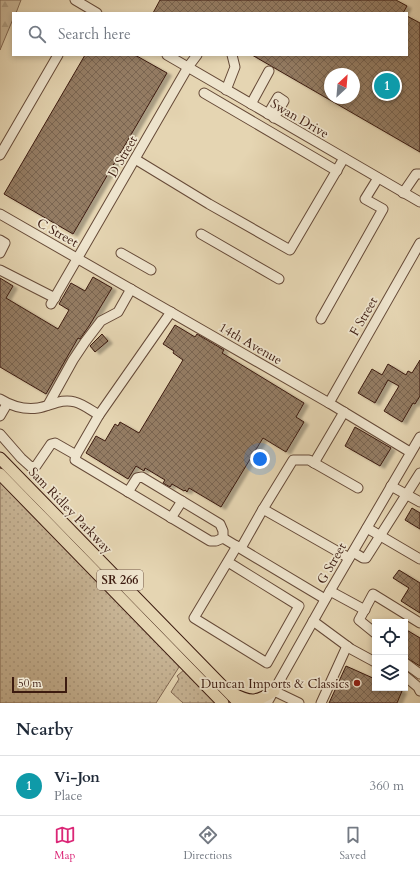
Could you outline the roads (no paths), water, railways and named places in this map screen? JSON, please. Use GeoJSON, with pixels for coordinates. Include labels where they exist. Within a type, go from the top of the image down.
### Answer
{"type":"FeatureCollection","features":[{"type":"Feature","properties":{"kind":"main road","name":"Sam Ridley Parkway"},"geometry":{"type":"LineString","coordinates":[[0,458],[239,703]]}},
{"type":"Feature","properties":{"kind":"main road","name":"Sam Ridley Parkway"},"geometry":{"type":"LineString","coordinates":[[0,474],[223,703]]}},
{"type":"Feature","properties":{"kind":"main road"},"geometry":{"type":"LineString","coordinates":[[227,691],[244,700],[256,700],[263,698],[274,691]]}},
{"type":"Feature","properties":{"kind":"street"},"geometry":{"type":"LineString","coordinates":[[75,0],[95,12]]}},
{"type":"Feature","properties":{"kind":"street"},"geometry":{"type":"LineString","coordinates":[[0,155],[57,56]]}},
{"type":"Feature","properties":{"kind":"street","name":"Swan Drive"},"geometry":{"type":"LineString","coordinates":[[169,56],[420,202]]}},
{"type":"Feature","properties":{"kind":"street","name":"D Street"},"geometry":{"type":"LineString","coordinates":[[78,258],[196,56]]}},
{"type":"Feature","properties":{"kind":"street"},"geometry":{"type":"LineString","coordinates":[[226,90],[235,67],[232,56]]}},
{"type":"Feature","properties":{"kind":"street"},"geometry":{"type":"LineString","coordinates":[[251,104],[269,71]]}},
{"type":"Feature","properties":{"kind":"street"},"geometry":{"type":"LineString","coordinates":[[204,94],[337,171]]}},
{"type":"Feature","properties":{"kind":"street"},"geometry":{"type":"LineString","coordinates":[[135,159],[208,204],[290,250],[344,158]]}},
{"type":"Feature","properties":{"kind":"street"},"geometry":{"type":"LineString","coordinates":[[404,193],[416,174],[420,174]]}},
{"type":"Feature","properties":{"kind":"street"},"geometry":{"type":"LineString","coordinates":[[321,319],[383,210],[366,199],[378,178]]}},
{"type":"Feature","properties":{"kind":"street","name":"C Street"},"geometry":{"type":"LineString","coordinates":[[0,214],[78,258],[53,301],[0,270]]}},
{"type":"Feature","properties":{"kind":"street"},"geometry":{"type":"LineString","coordinates":[[201,234],[279,279]]}},
{"type":"Feature","properties":{"kind":"street"},"geometry":{"type":"LineString","coordinates":[[0,240],[5,243],[0,252]]}},
{"type":"Feature","properties":{"kind":"street","name":"F Street"},"geometry":{"type":"LineString","coordinates":[[329,403],[420,243]]}},
{"type":"Feature","properties":{"kind":"street"},"geometry":{"type":"LineString","coordinates":[[121,253],[151,270]]}},
{"type":"Feature","properties":{"kind":"street","name":"14th Avenue"},"geometry":{"type":"LineString","coordinates":[[78,258],[329,403],[410,452]]}},
{"type":"Feature","properties":{"kind":"street"},"geometry":{"type":"LineString","coordinates":[[48,405],[73,360],[85,342],[101,321],[118,312],[131,289]]}},
{"type":"Feature","properties":{"kind":"street"},"geometry":{"type":"LineString","coordinates":[[171,312],[99,416],[76,455],[75,460],[210,541],[216,541],[223,538]]}},
{"type":"Feature","properties":{"kind":"street"},"geometry":{"type":"LineString","coordinates":[[0,416],[4,402],[18,409],[39,408],[55,402],[66,400],[76,402],[99,416]]}},
{"type":"Feature","properties":{"kind":"street"},"geometry":{"type":"LineString","coordinates":[[314,463],[344,412]]}},
{"type":"Feature","properties":{"kind":"street"},"geometry":{"type":"LineString","coordinates":[[0,434],[21,458],[31,466],[36,466],[51,444],[55,443],[76,455]]}},
{"type":"Feature","properties":{"kind":"street","name":"G Street"},"geometry":{"type":"LineString","coordinates":[[267,703],[327,595],[420,436]]}},
{"type":"Feature","properties":{"kind":"street"},"geometry":{"type":"LineString","coordinates":[[228,562],[299,606],[266,663],[194,618],[228,562],[239,547],[293,460],[309,460],[358,488]]}},
{"type":"Feature","properties":{"kind":"street"},"geometry":{"type":"LineString","coordinates":[[263,509],[351,555],[366,558],[420,473]]}},
{"type":"Feature","properties":{"kind":"street"},"geometry":{"type":"LineString","coordinates":[[128,492],[137,478],[142,477],[220,524],[223,531],[223,538]]}},
{"type":"Feature","properties":{"kind":"street"},"geometry":{"type":"LineString","coordinates":[[391,486],[420,502]]}},
{"type":"Feature","properties":{"kind":"street"},"geometry":{"type":"LineString","coordinates":[[172,518],[182,501]]}},
{"type":"Feature","properties":{"kind":"street"},"geometry":{"type":"LineString","coordinates":[[367,528],[420,559]]}},
{"type":"Feature","properties":{"kind":"street"},"geometry":{"type":"LineString","coordinates":[[223,538],[327,595],[365,610]]}},
{"type":"Feature","properties":{"kind":"street"},"geometry":{"type":"LineString","coordinates":[[372,630],[360,620],[373,594],[420,623]]}},
{"type":"Feature","properties":{"kind":"street"},"geometry":{"type":"LineString","coordinates":[[313,621],[347,646],[372,660]]}},
{"type":"Feature","properties":{"kind":"street"},"geometry":{"type":"LineString","coordinates":[[321,703],[347,646]]}},
{"type":"Feature","properties":{"kind":"street"},"geometry":{"type":"LineString","coordinates":[[408,665],[420,674]]}},
{"type":"Feature","properties":{"kind":"street"},"geometry":{"type":"LineString","coordinates":[[408,679],[418,687],[420,691]]}},
{"type":"Feature","properties":{"kind":"street"},"geometry":{"type":"LineString","coordinates":[[274,691],[299,703]]}},
{"type":"Feature","properties":{"kind":"place","name":"Vi-Jon"},"geometry":{"type":"Point","coordinates":[387,86]}},
{"type":"Feature","properties":{"kind":"place","name":"Duncan Imports & Classics"},"geometry":{"type":"Point","coordinates":[357,683]}}]}
